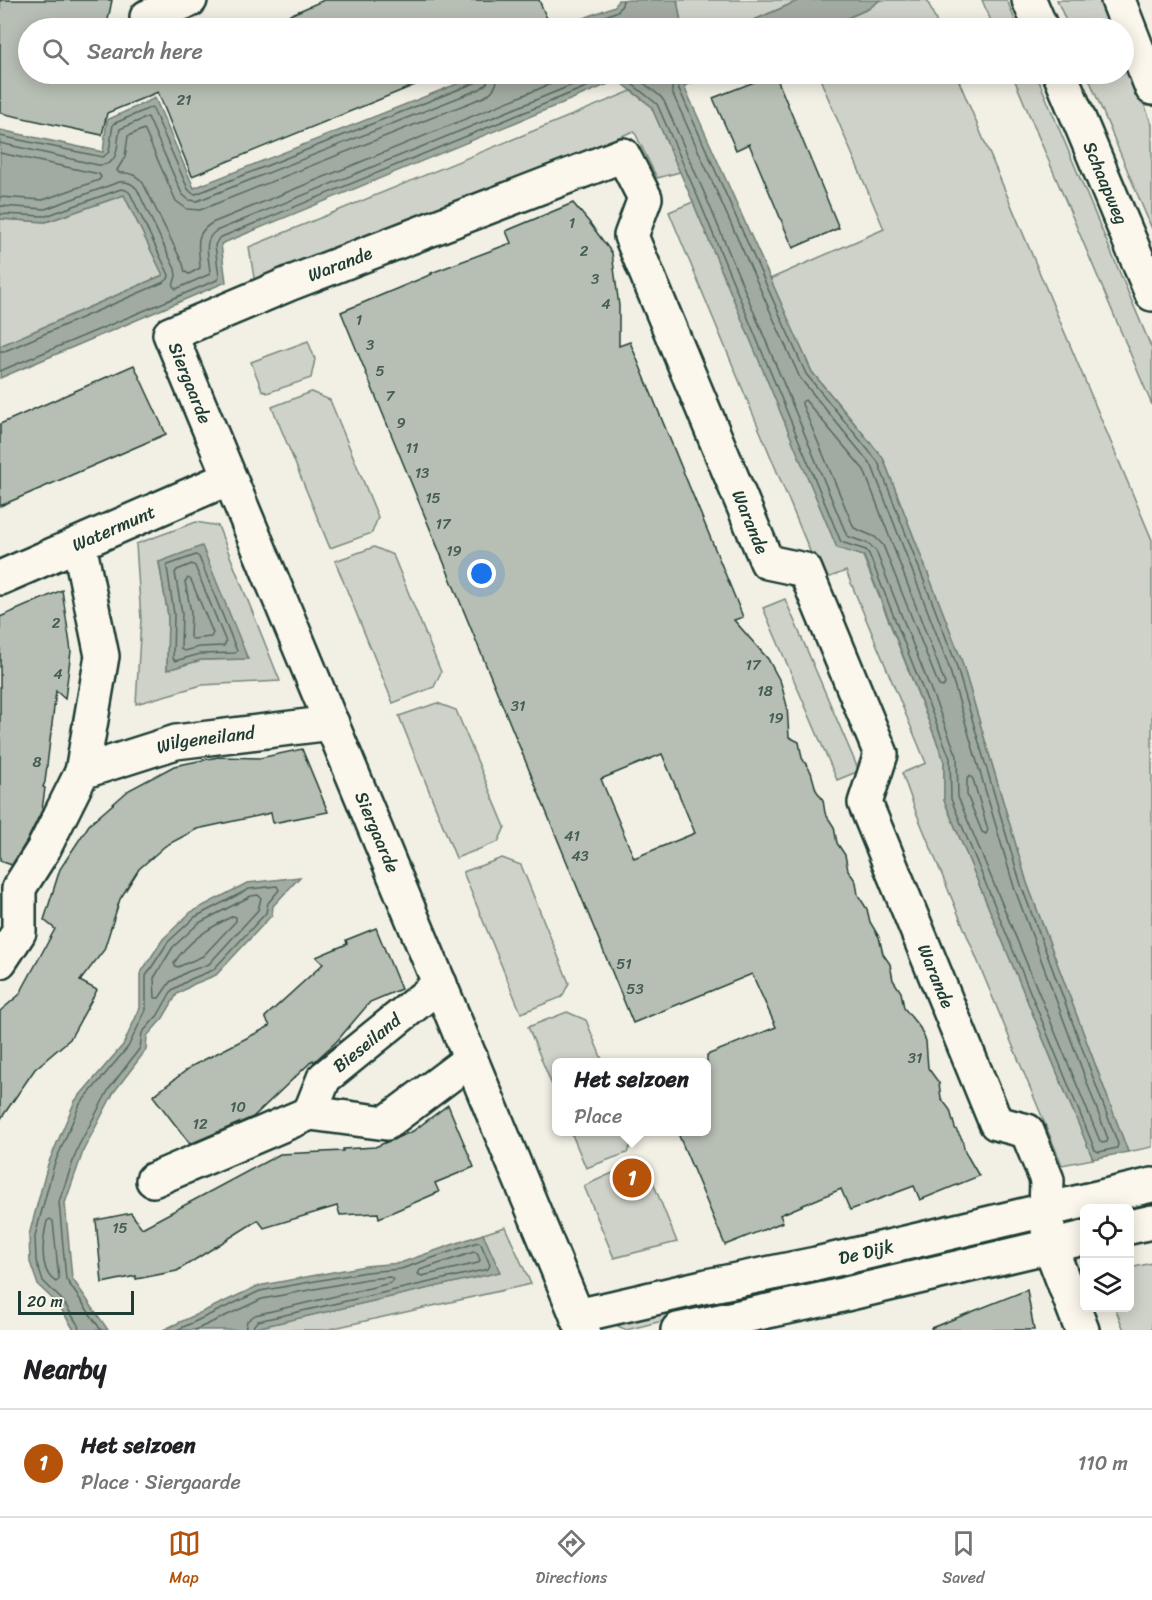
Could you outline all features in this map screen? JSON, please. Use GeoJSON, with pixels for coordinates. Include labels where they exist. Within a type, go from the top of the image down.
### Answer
{"type":"FeatureCollection","features":[{"type":"Feature","properties":{"kind":"street"},"geometry":{"type":"LineString","coordinates":[[147,17],[190,0]]}},
{"type":"Feature","properties":{"kind":"street"},"geometry":{"type":"LineString","coordinates":[[1029,0],[1037,18]]}},
{"type":"Feature","properties":{"kind":"street"},"geometry":{"type":"LineString","coordinates":[[1118,0],[1125,18]]}},
{"type":"Feature","properties":{"kind":"street"},"geometry":{"type":"LineString","coordinates":[[1134,41],[1152,88]]}},
{"type":"Feature","properties":{"kind":"street","name":"Schaapweg"},"geometry":{"type":"LineString","coordinates":[[1064,84],[1152,294]]}},
{"type":"Feature","properties":{"kind":"street","name":"Warande"},"geometry":{"type":"LineString","coordinates":[[170,334],[291,283],[623,154],[645,198],[632,236],[767,562],[805,570],[881,754],[865,804],[996,1124],[1027,1131],[1047,1180],[1050,1246],[1082,1330]]}},
{"type":"Feature","properties":{"kind":"street","name":"Siergaarde"},"geometry":{"type":"LineString","coordinates":[[170,334],[580,1323]]}},
{"type":"Feature","properties":{"kind":"street","name":"Watermunt"},"geometry":{"type":"LineString","coordinates":[[0,578],[229,478]]}},
{"type":"Feature","properties":{"kind":"street"},"geometry":{"type":"LineString","coordinates":[[0,961],[19,932],[10,893],[43,850],[82,772],[102,656],[78,544]]}},
{"type":"Feature","properties":{"kind":"street","name":"Wilgeneiland"},"geometry":{"type":"LineString","coordinates":[[82,772],[176,742],[332,723]]}},
{"type":"Feature","properties":{"kind":"street","name":"Bieseiland"},"geometry":{"type":"LineString","coordinates":[[310,1113],[324,1078],[440,984]]}},
{"type":"Feature","properties":{"kind":"street"},"geometry":{"type":"LineString","coordinates":[[153,1180],[310,1113],[386,1123],[471,1059]]}},
{"type":"Feature","properties":{"kind":"street","name":"De Dijk"},"geometry":{"type":"LineString","coordinates":[[580,1323],[707,1286],[816,1264],[1152,1185]]}},
{"type":"Feature","properties":{"kind":"street"},"geometry":{"type":"LineString","coordinates":[[1134,1226],[1152,1222]]}},
{"type":"Feature","properties":{"kind":"street","name":"De Dijk"},"geometry":{"type":"LineString","coordinates":[[678,1330],[825,1299],[1080,1239]]}},
{"type":"Feature","properties":{"kind":"shaded area"},"geometry":{"type":"Polygon","coordinates":[[[677,0],[800,0],[759,18],[680,18],[677,0]]]}},
{"type":"Feature","properties":{"kind":"shaded area"},"geometry":{"type":"Polygon","coordinates":[[[880,0],[927,0],[935,18],[847,18],[868,9],[880,0]]]}},
{"type":"Feature","properties":{"kind":"shaded area"},"geometry":{"type":"Polygon","coordinates":[[[982,0],[1007,0],[1014,18],[990,18],[982,0]]]}},
{"type":"Feature","properties":{"kind":"shaded area"},"geometry":{"type":"Polygon","coordinates":[[[1057,0],[1104,0],[1111,18],[1065,18],[1057,0]]]}},
{"type":"Feature","properties":{"kind":"shaded area"},"geometry":{"type":"Polygon","coordinates":[[[1134,77],[1152,125],[1152,229],[1091,84],[1134,84],[1134,77]]]}},
{"type":"Feature","properties":{"kind":"shaded area"},"geometry":{"type":"Polygon","coordinates":[[[822,84],[960,84],[1152,540],[1152,1147],[1128,1152],[1027,883],[961,659],[883,458],[812,372],[770,279],[884,229],[822,84]]]}},
{"type":"Feature","properties":{"kind":"shaded area"},"geometry":{"type":"Polygon","coordinates":[[[1016,84],[1040,84],[1152,349],[1152,405],[1016,84]]]}},
{"type":"Feature","properties":{"kind":"shaded area"},"geometry":{"type":"Polygon","coordinates":[[[631,91],[651,106],[680,172],[657,178],[634,131],[255,284],[249,247],[631,91]]]}},
{"type":"Feature","properties":{"kind":"shaded area"},"geometry":{"type":"Polygon","coordinates":[[[124,195],[163,275],[0,346],[0,219],[46,222],[124,195]]]}},
{"type":"Feature","properties":{"kind":"shaded area"},"geometry":{"type":"Polygon","coordinates":[[[693,202],[837,547],[863,556],[944,760],[944,800],[1093,1159],[1062,1165],[902,773],[926,763],[846,571],[822,580],[669,212],[693,202]]]}},
{"type":"Feature","properties":{"kind":"shaded area"},"geometry":{"type":"Polygon","coordinates":[[[308,341],[315,359],[311,378],[267,393],[262,390],[251,362],[308,341]]]}},
{"type":"Feature","properties":{"kind":"shaded area"},"geometry":{"type":"Polygon","coordinates":[[[311,392],[330,400],[378,517],[372,533],[330,548],[272,407],[311,392]]]}},
{"type":"Feature","properties":{"kind":"shaded area"},"geometry":{"type":"Polygon","coordinates":[[[196,522],[218,526],[280,681],[202,685],[136,704],[141,619],[136,544],[196,522]],[[159,563],[168,615],[167,670],[201,660],[247,659],[159,563]]]}},
{"type":"Feature","properties":{"kind":"shaded area"},"geometry":{"type":"Polygon","coordinates":[[[374,547],[393,555],[441,672],[434,687],[393,703],[335,561],[374,547]]]}},
{"type":"Feature","properties":{"kind":"shaded area"},"geometry":{"type":"Polygon","coordinates":[[[785,599],[859,771],[837,780],[763,608],[785,599]]]}},
{"type":"Feature","properties":{"kind":"shaded area"},"geometry":{"type":"Polygon","coordinates":[[[437,703],[456,710],[505,827],[498,842],[456,858],[399,716],[437,703]]]}},
{"type":"Feature","properties":{"kind":"shaded area"},"geometry":{"type":"Polygon","coordinates":[[[502,858],[521,865],[569,983],[562,997],[521,1013],[463,872],[502,858]]]}},
{"type":"Feature","properties":{"kind":"shaded area"},"geometry":{"type":"Polygon","coordinates":[[[567,1012],[586,1020],[601,1058],[552,1058],[552,1085],[528,1027],[567,1012]]]}},
{"type":"Feature","properties":{"kind":"shaded area"},"geometry":{"type":"Polygon","coordinates":[[[573,1136],[633,1136],[627,1153],[586,1168],[573,1136]]]}},
{"type":"Feature","properties":{"kind":"shaded area"},"geometry":{"type":"Polygon","coordinates":[[[630,1165],[650,1175],[677,1242],[614,1258],[584,1186],[630,1165]]]}},
{"type":"Feature","properties":{"kind":"shaded area"},"geometry":{"type":"Polygon","coordinates":[[[505,1227],[531,1284],[325,1330],[247,1330],[499,1272],[483,1234],[505,1227]]]}},
{"type":"Feature","properties":{"kind":"shaded area"},"geometry":{"type":"Polygon","coordinates":[[[998,1234],[1004,1238],[999,1244],[726,1308],[722,1299],[998,1234]]]}},
{"type":"Feature","properties":{"kind":"shaded area"},"geometry":{"type":"Polygon","coordinates":[[[1152,1263],[1152,1330],[1124,1330],[1117,1312],[1134,1312],[1134,1267],[1152,1263]]]}},
{"type":"Feature","properties":{"kind":"shaded area"},"geometry":{"type":"Polygon","coordinates":[[[700,1303],[703,1311],[626,1330],[618,1326],[623,1321],[700,1303]]]}},
{"type":"Feature","properties":{"kind":"water"},"geometry":{"type":"Polygon","coordinates":[[[618,0],[677,0],[680,18],[584,18],[615,6],[618,0]]]}},
{"type":"Feature","properties":{"kind":"water"},"geometry":{"type":"Polygon","coordinates":[[[800,0],[880,0],[868,9],[847,18],[759,18],[800,0]]]}},
{"type":"Feature","properties":{"kind":"water"},"geometry":{"type":"Polygon","coordinates":[[[457,84],[608,84],[221,244],[226,282],[0,378],[0,346],[163,275],[124,195],[46,222],[0,219],[0,130],[103,152],[107,120],[155,98],[194,188],[457,84]]]}},
{"type":"Feature","properties":{"kind":"water"},"geometry":{"type":"Polygon","coordinates":[[[623,84],[689,84],[684,86],[812,372],[883,458],[961,659],[1027,883],[1128,1152],[1093,1159],[944,800],[944,760],[864,556],[837,548],[651,106],[623,84]]]}},
{"type":"Feature","properties":{"kind":"water"},"geometry":{"type":"Polygon","coordinates":[[[202,546],[248,659],[201,660],[167,670],[168,615],[159,562],[202,546]]]}},
{"type":"Feature","properties":{"kind":"water"},"geometry":{"type":"Polygon","coordinates":[[[300,877],[273,906],[272,915],[216,975],[177,994],[163,1018],[147,1036],[146,1050],[114,1092],[84,1149],[65,1203],[72,1278],[108,1330],[74,1330],[58,1304],[38,1285],[30,1262],[29,1235],[48,1164],[75,1101],[123,1045],[140,1008],[140,974],[163,939],[191,912],[247,883],[300,877]]]}},
{"type":"Feature","properties":{"kind":"water"},"geometry":{"type":"Polygon","coordinates":[[[483,1234],[500,1272],[247,1330],[163,1330],[258,1286],[365,1266],[400,1263],[483,1234]]]}},
{"type":"Feature","properties":{"kind":"building"},"geometry":{"type":"Polygon","coordinates":[[[0,0],[112,0],[108,18],[18,18],[18,84],[417,84],[192,176],[158,92],[107,113],[102,135],[0,113],[0,0]]]}},
{"type":"Feature","properties":{"kind":"building"},"geometry":{"type":"Polygon","coordinates":[[[324,0],[539,0],[547,18],[283,18],[324,0]]]}},
{"type":"Feature","properties":{"kind":"building"},"geometry":{"type":"Polygon","coordinates":[[[749,84],[779,84],[839,228],[793,248],[749,144],[736,150],[713,98],[749,84]]]}},
{"type":"Feature","properties":{"kind":"building"},"geometry":{"type":"Polygon","coordinates":[[[573,203],[612,253],[619,306],[619,346],[630,342],[743,617],[734,620],[768,659],[781,683],[787,706],[789,737],[799,742],[802,758],[823,800],[825,813],[834,827],[837,843],[845,855],[848,870],[856,882],[858,895],[867,909],[870,922],[879,937],[883,954],[890,964],[893,980],[901,992],[904,1008],[920,1028],[926,1041],[928,1068],[939,1083],[941,1098],[950,1110],[965,1152],[979,1176],[920,1200],[914,1186],[850,1210],[841,1189],[780,1215],[783,1222],[725,1245],[679,1136],[711,1136],[711,1058],[707,1058],[707,1055],[776,1027],[752,974],[633,1023],[341,312],[431,273],[511,243],[506,231],[573,203]],[[662,754],[601,779],[634,858],[695,833],[662,754]]]}},
{"type":"Feature","properties":{"kind":"building"},"geometry":{"type":"Polygon","coordinates":[[[134,365],[166,434],[0,506],[0,424],[134,365]]]}},
{"type":"Feature","properties":{"kind":"building"},"geometry":{"type":"Polygon","coordinates":[[[62,590],[71,651],[65,699],[56,691],[42,810],[12,865],[0,861],[0,617],[62,590]]]}},
{"type":"Feature","properties":{"kind":"building"},"geometry":{"type":"Polygon","coordinates":[[[302,749],[328,812],[273,823],[271,813],[197,829],[165,846],[139,869],[120,899],[104,950],[80,981],[97,990],[70,1039],[35,1069],[0,1120],[0,1011],[19,995],[55,929],[44,920],[60,869],[89,825],[129,790],[174,766],[218,757],[260,758],[302,749]]]}},
{"type":"Feature","properties":{"kind":"building"},"geometry":{"type":"Polygon","coordinates":[[[376,928],[401,989],[370,1002],[337,1041],[314,1062],[313,1060],[253,1117],[190,1144],[153,1096],[192,1066],[270,1026],[265,1017],[323,964],[316,957],[347,944],[346,940],[376,928]]]}},
{"type":"Feature","properties":{"kind":"building"},"geometry":{"type":"Polygon","coordinates":[[[448,1105],[474,1167],[435,1183],[439,1192],[379,1218],[378,1213],[340,1215],[337,1206],[264,1228],[258,1220],[177,1271],[102,1283],[96,1220],[131,1213],[142,1228],[280,1154],[375,1147],[413,1131],[448,1105]]]}},
{"type":"Feature","properties":{"kind":"building"},"geometry":{"type":"Polygon","coordinates":[[[1027,1290],[1034,1330],[932,1330],[931,1328],[1027,1290]]]}},
{"type":"Feature","properties":{"kind":"place","name":"Het seizoen"},"geometry":{"type":"Point","coordinates":[632,1178]}}]}
